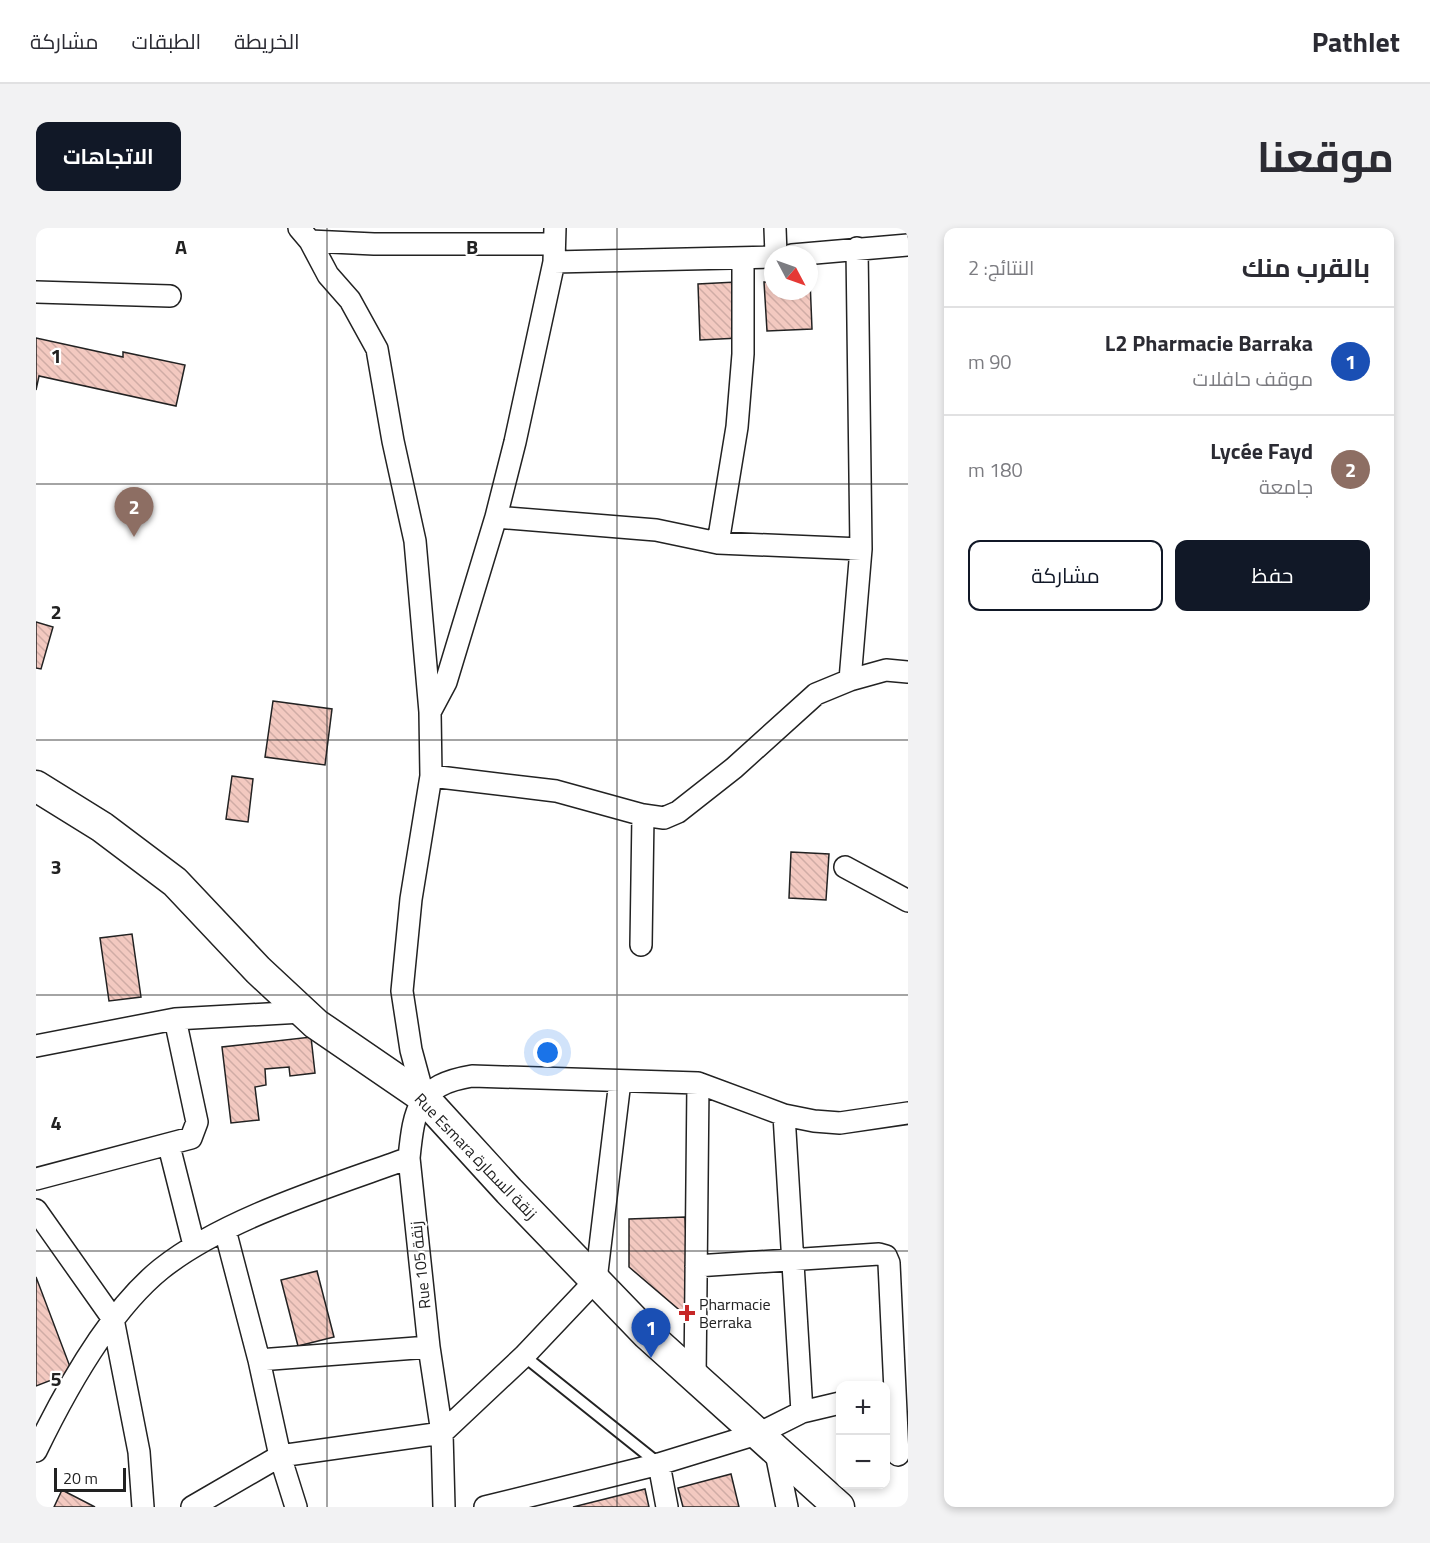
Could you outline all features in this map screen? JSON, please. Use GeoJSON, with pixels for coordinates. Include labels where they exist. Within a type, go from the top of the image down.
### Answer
{"type":"FeatureCollection","features":[{"type":"Feature","properties":{"kind":"street"},"geometry":{"type":"LineString","coordinates":[[775,228],[775,246]]}},
{"type":"Feature","properties":{"kind":"street"},"geometry":{"type":"LineString","coordinates":[[305,234],[459,236],[743,258],[764,257]]}},
{"type":"Feature","properties":{"kind":"street"},"geometry":{"type":"LineString","coordinates":[[305,234],[328,274],[350,300],[377,349],[393,441],[415,541],[430,712],[431,776],[411,899],[402,992],[411,1050],[423,1098],[449,1080],[472,1076],[698,1083],[784,1115],[840,1123],[908,1113]]}},
{"type":"Feature","properties":{"kind":"street"},"geometry":{"type":"LineString","coordinates":[[818,252],[857,248],[881,238],[908,245]]}},
{"type":"Feature","properties":{"kind":"street"},"geometry":{"type":"LineString","coordinates":[[430,712],[446,682],[496,518],[515,442],[554,245]]}},
{"type":"Feature","properties":{"kind":"street"},"geometry":{"type":"LineString","coordinates":[[850,680],[861,549],[857,248]]}},
{"type":"Feature","properties":{"kind":"street"},"geometry":{"type":"LineString","coordinates":[[718,543],[737,427],[743,354],[743,258]]}},
{"type":"Feature","properties":{"kind":"street"},"geometry":{"type":"LineString","coordinates":[[36,292],[170,296]]}},
{"type":"Feature","properties":{"kind":"street"},"geometry":{"type":"LineString","coordinates":[[496,518],[656,530],[718,543],[861,549]]}},
{"type":"Feature","properties":{"kind":"street"},"geometry":{"type":"LineString","coordinates":[[431,776],[556,790],[643,815],[664,818],[678,812],[734,768],[816,694],[850,680],[886,670],[908,672]]}},
{"type":"Feature","properties":{"kind":"street","name":"Rue Esmara زنقة السمارة"},"geometry":{"type":"LineString","coordinates":[[36,786],[102,827],[175,882],[302,1012],[423,1098],[596,1280],[695,1380],[839,1507]]}},
{"type":"Feature","properties":{"kind":"street"},"geometry":{"type":"LineString","coordinates":[[641,945],[643,815]]}},
{"type":"Feature","properties":{"kind":"street"},"geometry":{"type":"LineString","coordinates":[[845,867],[908,901]]}},
{"type":"Feature","properties":{"kind":"street"},"geometry":{"type":"LineString","coordinates":[[36,1047],[175,1019],[302,1012]]}},
{"type":"Feature","properties":{"kind":"street"},"geometry":{"type":"LineString","coordinates":[[36,1179],[169,1146],[191,1138],[197,1127],[175,1019]]}},
{"type":"Feature","properties":{"kind":"street"},"geometry":{"type":"LineString","coordinates":[[192,1507],[280,1456],[442,1433],[524,1356],[596,1280],[620,1081]]}},
{"type":"Feature","properties":{"kind":"street"},"geometry":{"type":"LineString","coordinates":[[695,1380],[698,1083]]}},
{"type":"Feature","properties":{"kind":"street","name":"Rue 105 زنقة"},"geometry":{"type":"LineString","coordinates":[[423,1098],[412,1126],[409,1158],[429,1347],[442,1433],[444,1507]]}},
{"type":"Feature","properties":{"kind":"street"},"geometry":{"type":"LineString","coordinates":[[784,1115],[795,1260],[802,1412]]}},
{"type":"Feature","properties":{"kind":"street"},"geometry":{"type":"LineString","coordinates":[[169,1146],[194,1245]]}},
{"type":"Feature","properties":{"kind":"street"},"geometry":{"type":"LineString","coordinates":[[36,1451],[57,1406],[113,1319],[161,1269],[194,1245],[225,1230],[312,1193],[409,1158]]}},
{"type":"Feature","properties":{"kind":"street"},"geometry":{"type":"LineString","coordinates":[[36,1210],[113,1319],[139,1452],[142,1507]]}},
{"type":"Feature","properties":{"kind":"street"},"geometry":{"type":"LineString","coordinates":[[225,1230],[259,1360],[280,1456],[296,1507]]}},
{"type":"Feature","properties":{"kind":"street"},"geometry":{"type":"LineString","coordinates":[[696,1266],[879,1254],[886,1256],[889,1263],[901,1349],[890,1393],[898,1455]]}},
{"type":"Feature","properties":{"kind":"street"},"geometry":{"type":"LineString","coordinates":[[259,1360],[429,1347]]}},
{"type":"Feature","properties":{"kind":"street"},"geometry":{"type":"LineString","coordinates":[[485,1507],[539,1500],[659,1464],[768,1443],[802,1412],[836,1404]]}},
{"type":"Feature","properties":{"kind":"street"},"geometry":{"type":"LineString","coordinates":[[768,1443],[787,1507]]}},
{"type":"Feature","properties":{"kind":"street"},"geometry":{"type":"LineString","coordinates":[[659,1464],[667,1507]]}},
{"type":"Feature","properties":{"kind":"lane"},"geometry":{"type":"LineString","coordinates":[[524,1356],[659,1464]]}},
{"type":"Feature","properties":{"kind":"building"},"geometry":{"type":"Polygon","coordinates":[[[736,282],[739,338],[700,340],[698,284],[736,282]]]}},
{"type":"Feature","properties":{"kind":"building"},"geometry":{"type":"Polygon","coordinates":[[[765,300],[811,300],[812,329],[767,331],[765,300]]]}},
{"type":"Feature","properties":{"kind":"building"},"geometry":{"type":"Polygon","coordinates":[[[36,338],[123,357],[123,352],[185,365],[176,406],[39,376],[36,390],[36,338]]]}},
{"type":"Feature","properties":{"kind":"building"},"geometry":{"type":"Polygon","coordinates":[[[36,622],[53,627],[41,669],[36,668],[36,622]]]}},
{"type":"Feature","properties":{"kind":"building"},"geometry":{"type":"Polygon","coordinates":[[[273,701],[332,709],[325,765],[265,757],[273,701]]]}},
{"type":"Feature","properties":{"kind":"building"},"geometry":{"type":"Polygon","coordinates":[[[232,776],[253,779],[248,822],[226,819],[232,776]]]}},
{"type":"Feature","properties":{"kind":"building"},"geometry":{"type":"Polygon","coordinates":[[[791,852],[829,854],[826,900],[789,898],[791,852]]]}},
{"type":"Feature","properties":{"kind":"building"},"geometry":{"type":"Polygon","coordinates":[[[132,934],[141,997],[109,1001],[100,938],[132,934]]]}},
{"type":"Feature","properties":{"kind":"building"},"geometry":{"type":"Polygon","coordinates":[[[311,1037],[315,1073],[290,1076],[289,1067],[265,1069],[266,1085],[255,1087],[259,1120],[231,1123],[222,1047],[311,1037]]]}},
{"type":"Feature","properties":{"kind":"building"},"geometry":{"type":"Polygon","coordinates":[[[685,1217],[690,1319],[629,1267],[629,1219],[685,1217]]]}},
{"type":"Feature","properties":{"kind":"building"},"geometry":{"type":"Polygon","coordinates":[[[317,1271],[334,1337],[298,1346],[281,1280],[317,1271]]]}},
{"type":"Feature","properties":{"kind":"building"},"geometry":{"type":"Polygon","coordinates":[[[36,1277],[72,1372],[36,1386],[36,1277]]]}},
{"type":"Feature","properties":{"kind":"building"},"geometry":{"type":"Polygon","coordinates":[[[731,1474],[739,1507],[683,1507],[678,1488],[731,1474]]]}},
{"type":"Feature","properties":{"kind":"building"},"geometry":{"type":"Polygon","coordinates":[[[645,1489],[649,1507],[573,1507],[645,1489]]]}},
{"type":"Feature","properties":{"kind":"building"},"geometry":{"type":"Polygon","coordinates":[[[62,1490],[95,1507],[54,1507],[62,1490]]]}},
{"type":"Feature","properties":{"kind":"place","name":"Lycée Fayd"},"geometry":{"type":"Point","coordinates":[134,537]}},
{"type":"Feature","properties":{"kind":"place","name":"Pharmacie Berraka"},"geometry":{"type":"Point","coordinates":[687,1313]}},
{"type":"Feature","properties":{"kind":"place","name":"L2 Pharmacie Barraka"},"geometry":{"type":"Point","coordinates":[651,1358]}}]}
